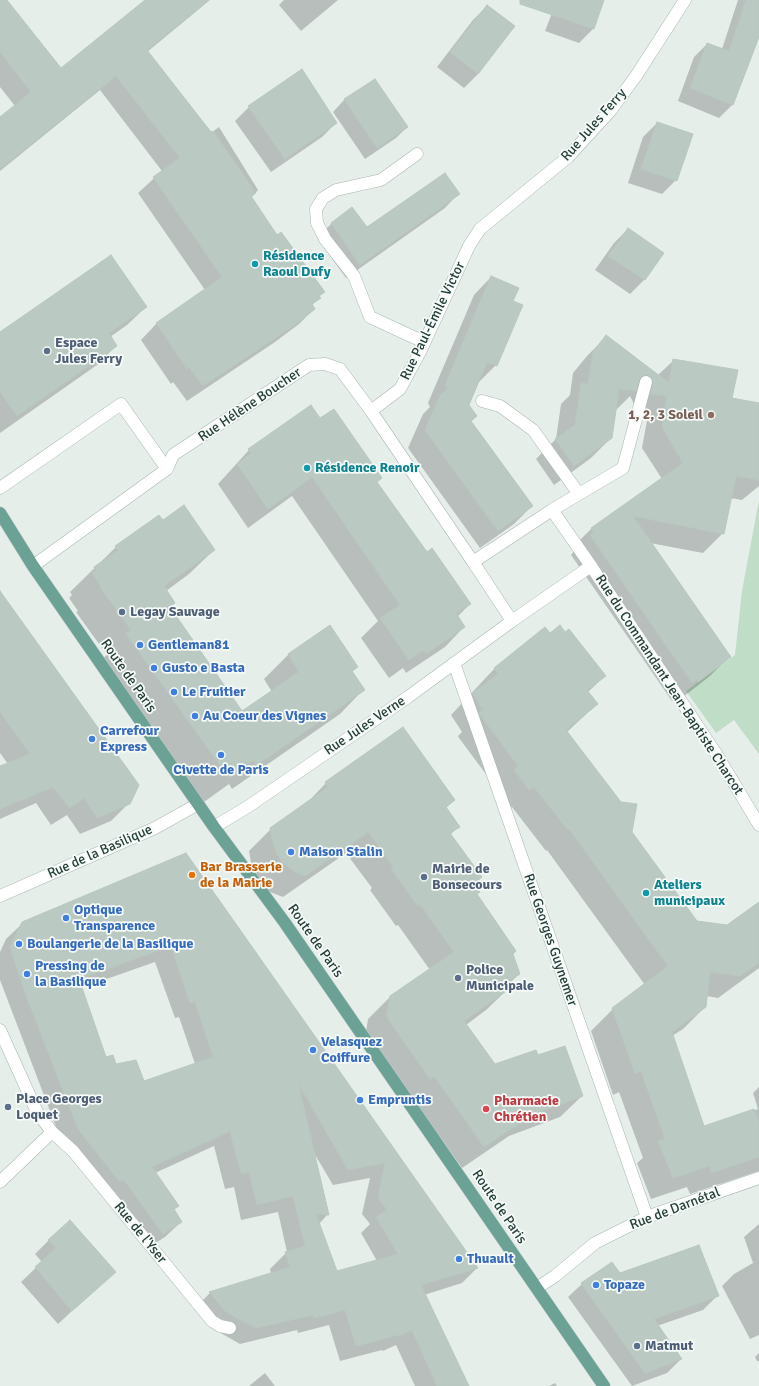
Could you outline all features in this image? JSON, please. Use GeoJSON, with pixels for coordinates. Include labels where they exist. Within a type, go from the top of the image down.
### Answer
{"type":"FeatureCollection","features":[{"type":"Feature","properties":{"kind":"main road","name":"Route de Paris"},"geometry":{"type":"LineString","coordinates":[[0,513],[33,566],[214,827],[285,923],[604,1386]]}},
{"type":"Feature","properties":{"kind":"street","name":"Rue Jules Ferry"},"geometry":{"type":"LineString","coordinates":[[480,229],[568,157],[602,120],[636,76],[685,0]]}},
{"type":"Feature","properties":{"kind":"street"},"geometry":{"type":"LineString","coordinates":[[417,154],[381,180],[336,190],[324,198],[316,209],[317,223],[325,239],[354,276],[370,317],[424,342]]}},
{"type":"Feature","properties":{"kind":"street","name":"Rue Paul-Émile Victor"},"geometry":{"type":"LineString","coordinates":[[371,411],[400,389],[424,342],[468,246],[480,229]]}},
{"type":"Feature","properties":{"kind":"street","name":"Rue Hélène Boucher"},"geometry":{"type":"LineString","coordinates":[[167,469],[173,455],[309,365],[325,364],[340,369],[371,411]]}},
{"type":"Feature","properties":{"kind":"street"},"geometry":{"type":"LineString","coordinates":[[473,562],[552,510],[623,468],[646,382]]}},
{"type":"Feature","properties":{"kind":"street"},"geometry":{"type":"LineString","coordinates":[[482,401],[500,406],[533,430],[579,494]]}},
{"type":"Feature","properties":{"kind":"street"},"geometry":{"type":"LineString","coordinates":[[0,488],[121,404],[167,469],[33,566]]}},
{"type":"Feature","properties":{"kind":"street"},"geometry":{"type":"LineString","coordinates":[[371,411],[512,620]]}},
{"type":"Feature","properties":{"kind":"street","name":"Rue du Commandant Jean-Baptiste Charcot"},"geometry":{"type":"LineString","coordinates":[[552,510],[717,755],[759,825]]}},
{"type":"Feature","properties":{"kind":"street","name":"Rue Jules Verne"},"geometry":{"type":"LineString","coordinates":[[214,827],[249,806],[395,706],[512,620],[591,566]]}},
{"type":"Feature","properties":{"kind":"street","name":"Rue Georges Guynemer"},"geometry":{"type":"LineString","coordinates":[[454,663],[647,1217]]}},
{"type":"Feature","properties":{"kind":"street","name":"Rue de la Basilique"},"geometry":{"type":"LineString","coordinates":[[0,896],[155,828],[198,804]]}},
{"type":"Feature","properties":{"kind":"street"},"geometry":{"type":"LineString","coordinates":[[0,1030],[36,1112],[52,1132],[0,1182]]}},
{"type":"Feature","properties":{"kind":"street","name":"Rue de l'Yser"},"geometry":{"type":"LineString","coordinates":[[52,1132],[74,1151],[212,1321],[220,1326],[230,1328]]}},
{"type":"Feature","properties":{"kind":"street","name":"Rue de Darnétal"},"geometry":{"type":"LineString","coordinates":[[537,1288],[555,1276],[596,1242],[647,1217],[759,1178]]}},
{"type":"Feature","properties":{"kind":"green space"},"geometry":{"type":"Polygon","coordinates":[[[759,500],[759,754],[734,720],[716,733],[686,691],[735,655],[742,591],[759,500]]]}},
{"type":"Feature","properties":{"kind":"building"},"geometry":{"type":"Polygon","coordinates":[[[0,0],[7,0],[61,68],[145,0],[209,0],[147,50],[211,132],[213,131],[256,193],[251,196],[277,235],[281,232],[325,292],[319,296],[321,298],[312,304],[315,309],[292,327],[203,386],[189,367],[187,369],[156,323],[222,277],[153,177],[180,158],[116,76],[0,169],[0,117],[31,92],[0,52],[0,0]]]}},
{"type":"Feature","properties":{"kind":"building"},"geometry":{"type":"Polygon","coordinates":[[[520,0],[604,0],[594,29],[520,4],[520,0]]]}},
{"type":"Feature","properties":{"kind":"building"},"geometry":{"type":"Polygon","coordinates":[[[746,0],[759,0],[759,37],[733,105],[690,88],[707,43],[729,51],[746,0]]]}},
{"type":"Feature","properties":{"kind":"building"},"geometry":{"type":"Polygon","coordinates":[[[487,5],[515,26],[478,74],[450,52],[487,5]]]}},
{"type":"Feature","properties":{"kind":"building"},"geometry":{"type":"Polygon","coordinates":[[[302,69],[337,123],[285,159],[248,106],[302,69]]]}},
{"type":"Feature","properties":{"kind":"building"},"geometry":{"type":"Polygon","coordinates":[[[375,79],[408,127],[377,148],[344,99],[375,79]]]}},
{"type":"Feature","properties":{"kind":"building"},"geometry":{"type":"Polygon","coordinates":[[[657,122],[693,134],[677,181],[641,169],[657,122]]]}},
{"type":"Feature","properties":{"kind":"building"},"geometry":{"type":"Polygon","coordinates":[[[445,173],[460,194],[360,265],[331,223],[352,207],[367,227],[445,173]]]}},
{"type":"Feature","properties":{"kind":"building"},"geometry":{"type":"Polygon","coordinates":[[[628,228],[664,253],[645,280],[608,256],[628,228]]]}},
{"type":"Feature","properties":{"kind":"building"},"geometry":{"type":"Polygon","coordinates":[[[111,255],[147,307],[109,333],[117,346],[17,416],[0,392],[0,332],[111,255]]]}},
{"type":"Feature","properties":{"kind":"building"},"geometry":{"type":"Polygon","coordinates":[[[491,276],[519,288],[513,301],[523,305],[497,366],[487,362],[469,405],[477,416],[471,421],[533,506],[498,531],[425,430],[440,395],[448,389],[445,385],[491,276]]]}},
{"type":"Feature","properties":{"kind":"building"},"geometry":{"type":"Polygon","coordinates":[[[606,335],[669,383],[673,359],[738,370],[732,398],[759,403],[759,480],[736,476],[724,534],[633,516],[731,657],[698,682],[697,679],[692,683],[590,535],[594,532],[591,528],[683,463],[662,427],[667,396],[651,394],[653,380],[648,375],[640,377],[636,391],[619,389],[612,438],[574,466],[555,439],[575,425],[581,383],[588,384],[593,352],[606,335]]]}},
{"type":"Feature","properties":{"kind":"building"},"geometry":{"type":"Polygon","coordinates":[[[311,405],[320,418],[334,409],[382,478],[377,482],[427,552],[432,548],[471,604],[456,613],[465,627],[426,654],[423,650],[409,660],[380,618],[400,605],[312,477],[268,509],[237,464],[251,453],[248,449],[311,405]]]}},
{"type":"Feature","properties":{"kind":"building"},"geometry":{"type":"Polygon","coordinates":[[[184,505],[215,550],[164,586],[175,603],[170,607],[242,711],[299,672],[288,654],[330,625],[358,667],[352,671],[365,690],[257,765],[253,760],[229,778],[126,634],[131,630],[100,587],[101,586],[92,573],[96,570],[94,567],[118,550],[115,546],[159,515],[163,520],[184,505]]]}},
{"type":"Feature","properties":{"kind":"building"},"geometry":{"type":"Polygon","coordinates":[[[0,591],[139,785],[130,804],[97,818],[84,798],[69,808],[53,787],[0,809],[0,766],[30,754],[0,712],[0,591]]]}},
{"type":"Feature","properties":{"kind":"building"},"geometry":{"type":"Polygon","coordinates":[[[560,625],[565,632],[569,629],[606,676],[587,690],[598,704],[566,730],[621,802],[637,804],[632,832],[697,921],[727,925],[759,902],[759,963],[740,976],[710,972],[706,1007],[672,1032],[704,1126],[754,1109],[759,1123],[759,1157],[711,1173],[709,1166],[673,1178],[658,1141],[665,1139],[641,1071],[635,1074],[612,1008],[668,966],[569,829],[568,830],[534,787],[529,790],[514,770],[518,766],[479,713],[483,710],[472,693],[498,674],[494,668],[545,627],[550,633],[560,625]]]}},
{"type":"Feature","properties":{"kind":"building"},"geometry":{"type":"Polygon","coordinates":[[[403,727],[455,800],[446,807],[460,827],[450,833],[482,877],[474,884],[480,892],[477,894],[516,951],[513,954],[520,974],[505,983],[509,989],[464,1021],[495,1064],[536,1050],[538,1055],[565,1046],[583,1096],[532,1115],[484,1147],[434,1076],[430,1079],[386,1016],[390,996],[454,952],[420,904],[417,905],[391,868],[393,866],[368,832],[305,876],[295,872],[282,862],[277,854],[272,839],[270,828],[328,787],[325,782],[403,727]]]}},
{"type":"Feature","properties":{"kind":"building"},"geometry":{"type":"Polygon","coordinates":[[[186,853],[478,1268],[421,1285],[469,1386],[437,1386],[412,1330],[399,1336],[398,1335],[356,1346],[345,1310],[314,1318],[313,1315],[256,1328],[226,1312],[209,1292],[290,1267],[285,1252],[305,1246],[293,1196],[257,1205],[249,1172],[241,1174],[230,1131],[152,1167],[179,1206],[174,1209],[182,1222],[163,1234],[124,1180],[119,1181],[78,1129],[27,998],[10,947],[22,922],[186,853]],[[171,946],[79,979],[106,1057],[113,1055],[116,1064],[136,1060],[144,1081],[213,1057],[195,1002],[190,1003],[171,946]],[[298,1083],[329,1215],[316,1214],[337,1271],[398,1254],[376,1217],[387,1210],[378,1197],[385,1163],[348,1170],[298,1083]]]}},
{"type":"Feature","properties":{"kind":"building"},"geometry":{"type":"Polygon","coordinates":[[[70,1220],[116,1272],[72,1311],[35,1267],[56,1248],[48,1240],[70,1220]]]}},
{"type":"Feature","properties":{"kind":"building"},"geometry":{"type":"Polygon","coordinates":[[[699,1245],[719,1296],[654,1319],[682,1359],[645,1373],[581,1283],[612,1262],[620,1273],[699,1245]]]}},
{"type":"Feature","properties":{"kind":"place","name":"Résidence Raoul Dufy"},"geometry":{"type":"Point","coordinates":[255,264]}},
{"type":"Feature","properties":{"kind":"place","name":"Espace Jules Ferry"},"geometry":{"type":"Point","coordinates":[47,351]}},
{"type":"Feature","properties":{"kind":"place","name":"1, 2, 3 Soleil"},"geometry":{"type":"Point","coordinates":[711,415]}},
{"type":"Feature","properties":{"kind":"place","name":"Résidence Renoir"},"geometry":{"type":"Point","coordinates":[307,468]}},
{"type":"Feature","properties":{"kind":"place","name":"Legay Sauvage"},"geometry":{"type":"Point","coordinates":[122,612]}},
{"type":"Feature","properties":{"kind":"place","name":"Gentleman81"},"geometry":{"type":"Point","coordinates":[140,645]}},
{"type":"Feature","properties":{"kind":"place","name":"Gusto e Basta"},"geometry":{"type":"Point","coordinates":[154,668]}},
{"type":"Feature","properties":{"kind":"place","name":"Le Fruitier"},"geometry":{"type":"Point","coordinates":[174,692]}},
{"type":"Feature","properties":{"kind":"place","name":"Au Coeur des Vignes"},"geometry":{"type":"Point","coordinates":[195,716]}},
{"type":"Feature","properties":{"kind":"place","name":"Carrefour Express"},"geometry":{"type":"Point","coordinates":[92,739]}},
{"type":"Feature","properties":{"kind":"place","name":"Civette de Paris"},"geometry":{"type":"Point","coordinates":[221,755]}},
{"type":"Feature","properties":{"kind":"place","name":"Maison Stalin"},"geometry":{"type":"Point","coordinates":[291,852]}},
{"type":"Feature","properties":{"kind":"place","name":"Bar Brasserie de la Mairie"},"geometry":{"type":"Point","coordinates":[192,875]}},
{"type":"Feature","properties":{"kind":"place","name":"Mairie de Bonsecours"},"geometry":{"type":"Point","coordinates":[424,877]}},
{"type":"Feature","properties":{"kind":"place","name":"Ateliers municipaux"},"geometry":{"type":"Point","coordinates":[646,893]}},
{"type":"Feature","properties":{"kind":"place","name":"Optique Transparence"},"geometry":{"type":"Point","coordinates":[66,918]}},
{"type":"Feature","properties":{"kind":"place","name":"Boulangerie de la Basilique"},"geometry":{"type":"Point","coordinates":[19,944]}},
{"type":"Feature","properties":{"kind":"place","name":"Pressing de la Basilique"},"geometry":{"type":"Point","coordinates":[27,974]}},
{"type":"Feature","properties":{"kind":"place","name":"Police Municipale"},"geometry":{"type":"Point","coordinates":[458,978]}},
{"type":"Feature","properties":{"kind":"place","name":"Velasquez Coiffure"},"geometry":{"type":"Point","coordinates":[313,1050]}},
{"type":"Feature","properties":{"kind":"place","name":"Empruntis"},"geometry":{"type":"Point","coordinates":[360,1100]}},
{"type":"Feature","properties":{"kind":"place","name":"Place Georges Loquet"},"geometry":{"type":"Point","coordinates":[8,1107]}},
{"type":"Feature","properties":{"kind":"place","name":"Pharmacie Chrétien"},"geometry":{"type":"Point","coordinates":[486,1109]}},
{"type":"Feature","properties":{"kind":"place","name":"Thuault"},"geometry":{"type":"Point","coordinates":[459,1259]}},
{"type":"Feature","properties":{"kind":"place","name":"Topaze"},"geometry":{"type":"Point","coordinates":[596,1285]}},
{"type":"Feature","properties":{"kind":"place","name":"Matmut"},"geometry":{"type":"Point","coordinates":[637,1346]}}]}
